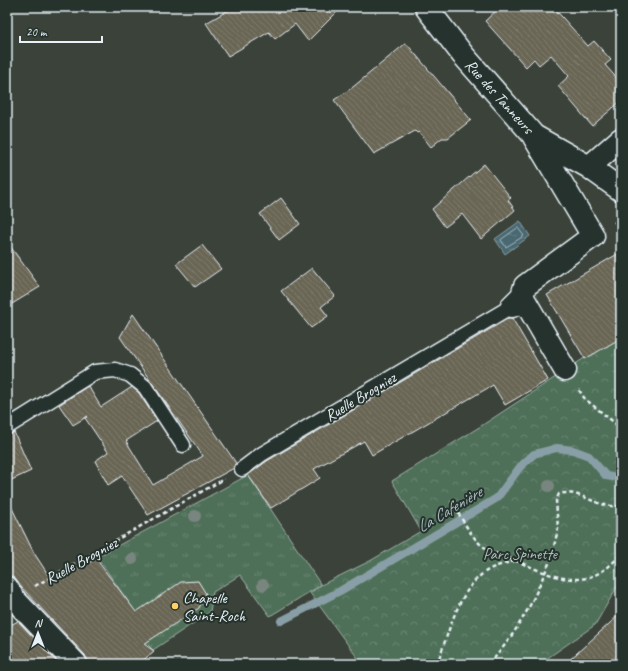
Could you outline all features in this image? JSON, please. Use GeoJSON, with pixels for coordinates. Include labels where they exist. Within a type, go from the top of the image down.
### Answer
{"type":"FeatureCollection","features":[{"type":"Feature","properties":{"kind":"street","name":"Rue des Tanneurs"},"geometry":{"type":"LineString","coordinates":[[426,7],[463,55],[534,136],[589,167],[621,190]]}},
{"type":"Feature","properties":{"kind":"street","name":"Ruelle Brogniez"},"geometry":{"type":"LineString","coordinates":[[517,301],[525,286],[593,236],[534,136]]}},
{"type":"Feature","properties":{"kind":"street"},"geometry":{"type":"LineString","coordinates":[[589,167],[621,139]]}},
{"type":"Feature","properties":{"kind":"street"},"geometry":{"type":"LineString","coordinates":[[517,301],[566,370]]}},
{"type":"Feature","properties":{"kind":"street"},"geometry":{"type":"LineString","coordinates":[[10,593],[76,664]]}},
{"type":"Feature","properties":{"kind":"lane","name":"Ruelle Brogniez"},"geometry":{"type":"LineString","coordinates":[[242,469],[262,454],[517,301]]}},
{"type":"Feature","properties":{"kind":"lane"},"geometry":{"type":"LineString","coordinates":[[7,427],[94,372],[115,370],[130,375],[145,387],[183,445]]}},
{"type":"Feature","properties":{"kind":"path"},"geometry":{"type":"LineString","coordinates":[[566,370],[585,399],[621,428]]}},
{"type":"Feature","properties":{"kind":"path","name":"Ruelle Brogniez"},"geometry":{"type":"LineString","coordinates":[[10,593],[242,469]]}},
{"type":"Feature","properties":{"kind":"path"},"geometry":{"type":"LineString","coordinates":[[488,664],[499,653],[535,596],[551,559],[558,529],[556,500],[558,494],[567,492],[603,505],[621,504]]}},
{"type":"Feature","properties":{"kind":"path"},"geometry":{"type":"LineString","coordinates":[[451,501],[467,527],[480,544],[495,553],[554,577],[568,580],[579,579],[596,573],[611,565],[621,554]]}},
{"type":"Feature","properties":{"kind":"path"},"geometry":{"type":"LineString","coordinates":[[437,664],[455,615],[467,592],[486,572],[514,561]]}},
{"type":"Feature","properties":{"kind":"green space","name":"Parc Spinette"},"geometry":{"type":"Polygon","coordinates":[[[621,334],[621,580],[595,625],[539,664],[362,664],[310,593],[321,585],[370,561],[421,531],[392,481],[481,426],[621,334]]]}},
{"type":"Feature","properties":{"kind":"green space"},"geometry":{"type":"Polygon","coordinates":[[[248,475],[321,585],[270,616],[240,575],[213,592],[210,612],[153,650],[143,640],[117,664],[88,664],[78,653],[114,626],[132,607],[97,557],[248,475]]]}},
{"type":"Feature","properties":{"kind":"water"},"geometry":{"type":"Polygon","coordinates":[[[520,221],[530,236],[505,254],[495,239],[520,221]]]}},
{"type":"Feature","properties":{"kind":"building"},"geometry":{"type":"Polygon","coordinates":[[[234,7],[342,7],[308,41],[295,24],[275,39],[269,32],[228,56],[206,23],[234,7]]]}},
{"type":"Feature","properties":{"kind":"building"},"geometry":{"type":"Polygon","coordinates":[[[500,7],[553,7],[588,46],[594,41],[611,60],[605,65],[621,83],[621,101],[592,126],[558,86],[569,76],[551,55],[539,65],[534,59],[526,67],[485,21],[500,7]]]}},
{"type":"Feature","properties":{"kind":"building"},"geometry":{"type":"Polygon","coordinates":[[[406,43],[471,120],[448,138],[442,138],[431,147],[419,132],[417,133],[415,131],[374,154],[334,100],[353,87],[406,43]]]}},
{"type":"Feature","properties":{"kind":"building"},"geometry":{"type":"Polygon","coordinates":[[[484,164],[511,198],[508,200],[515,210],[481,239],[462,214],[445,227],[432,209],[484,164]]]}},
{"type":"Feature","properties":{"kind":"building"},"geometry":{"type":"Polygon","coordinates":[[[281,198],[300,224],[279,240],[260,214],[281,198]]]}},
{"type":"Feature","properties":{"kind":"building"},"geometry":{"type":"Polygon","coordinates":[[[7,242],[40,287],[7,307],[7,242]]]}},
{"type":"Feature","properties":{"kind":"building"},"geometry":{"type":"Polygon","coordinates":[[[202,245],[221,269],[195,287],[176,264],[202,245]]]}},
{"type":"Feature","properties":{"kind":"building"},"geometry":{"type":"Polygon","coordinates":[[[621,252],[621,338],[585,359],[547,295],[621,252]]]}},
{"type":"Feature","properties":{"kind":"building"},"geometry":{"type":"Polygon","coordinates":[[[312,268],[335,296],[321,307],[328,316],[311,328],[281,291],[312,268]]]}},
{"type":"Feature","properties":{"kind":"building"},"geometry":{"type":"Polygon","coordinates":[[[133,314],[236,463],[234,468],[148,515],[122,476],[108,485],[95,461],[108,452],[85,418],[88,416],[73,425],[59,405],[88,386],[101,407],[132,387],[139,393],[157,421],[126,441],[153,485],[203,456],[120,337],[133,314]]]}},
{"type":"Feature","properties":{"kind":"building"},"geometry":{"type":"Polygon","coordinates":[[[509,318],[512,318],[548,380],[505,405],[493,385],[372,455],[364,441],[314,469],[320,478],[271,508],[248,475],[267,461],[509,318]]]}},
{"type":"Feature","properties":{"kind":"building"},"geometry":{"type":"Polygon","coordinates":[[[14,432],[31,471],[7,482],[7,435],[14,432]]]}},
{"type":"Feature","properties":{"kind":"building"},"geometry":{"type":"Polygon","coordinates":[[[7,498],[34,553],[53,582],[96,559],[136,612],[181,582],[198,581],[206,594],[199,608],[144,644],[154,651],[139,664],[88,664],[85,655],[7,572],[7,498]]]}},
{"type":"Feature","properties":{"kind":"building"},"geometry":{"type":"Polygon","coordinates":[[[621,613],[621,664],[565,664],[621,613]]]}},
{"type":"Feature","properties":{"kind":"building"},"geometry":{"type":"Polygon","coordinates":[[[18,621],[59,664],[7,664],[7,627],[18,621]]]}},
{"type":"Feature","properties":{"kind":"waterway","name":"La Cafenière"},"geometry":{"type":"LineString","coordinates":[[281,621],[340,591],[497,498],[520,467],[534,454],[557,448],[573,450],[589,456],[606,476],[621,476]]}},
{"type":"Feature","properties":{"kind":"place","name":"Chapelle Saint-Roch"},"geometry":{"type":"Point","coordinates":[175,606]}}]}
